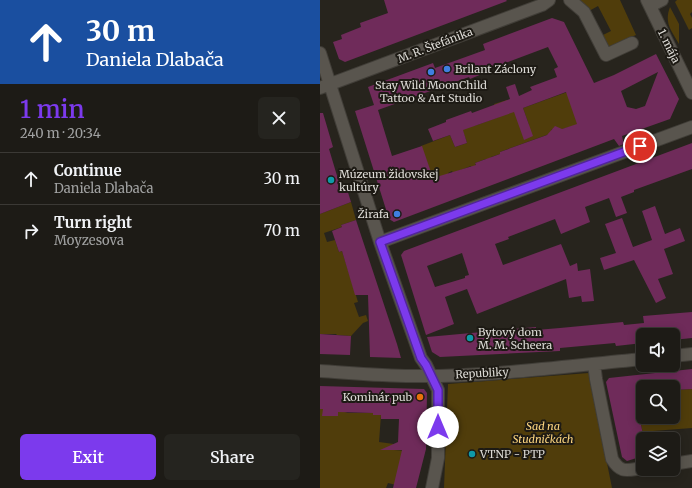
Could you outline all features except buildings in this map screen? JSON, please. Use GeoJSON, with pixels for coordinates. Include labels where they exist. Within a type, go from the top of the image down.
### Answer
{"type":"FeatureCollection","features":[{"type":"Feature","properties":{"kind":"street","name":"M. R. Štefánika"},"geometry":{"type":"LineString","coordinates":[[325,87],[542,5],[549,0]]}},
{"type":"Feature","properties":{"kind":"street"},"geometry":{"type":"LineString","coordinates":[[570,0],[584,12],[606,55],[632,43]]}},
{"type":"Feature","properties":{"kind":"street"},"geometry":{"type":"LineString","coordinates":[[648,3],[662,0]]}},
{"type":"Feature","properties":{"kind":"street","name":"1. mája"},"geometry":{"type":"LineString","coordinates":[[648,3],[692,93]]}},
{"type":"Feature","properties":{"kind":"street"},"geometry":{"type":"LineString","coordinates":[[320,53],[325,87],[421,358],[438,390],[438,458],[432,488]]}},
{"type":"Feature","properties":{"kind":"street"},"geometry":{"type":"LineString","coordinates":[[380,242],[692,127]]}},
{"type":"Feature","properties":{"kind":"street"},"geometry":{"type":"LineString","coordinates":[[680,355],[692,354]]}},
{"type":"Feature","properties":{"kind":"street","name":"Republiky"},"geometry":{"type":"LineString","coordinates":[[320,371],[431,376],[508,372],[636,360]]}},
{"type":"Feature","properties":{"kind":"street"},"geometry":{"type":"LineString","coordinates":[[594,364],[612,459],[616,467],[625,471],[636,469]]}},
{"type":"Feature","properties":{"kind":"street"},"geometry":{"type":"LineString","coordinates":[[680,463],[692,461]]}},
{"type":"Feature","properties":{"kind":"green space"},"geometry":{"type":"Polygon","coordinates":[[[580,0],[620,0],[636,35],[608,47],[603,35],[611,31],[598,6],[589,11],[580,0]]]}},
{"type":"Feature","properties":{"kind":"green space"},"geometry":{"type":"Polygon","coordinates":[[[677,0],[692,0],[692,12],[690,14],[692,18],[692,28],[689,30],[675,2],[677,0]]]}},
{"type":"Feature","properties":{"kind":"green space"},"geometry":{"type":"Polygon","coordinates":[[[670,7],[679,24],[679,44],[668,22],[670,7]]]}},
{"type":"Feature","properties":{"kind":"green space"},"geometry":{"type":"Polygon","coordinates":[[[570,91],[584,123],[559,130],[556,127],[551,130],[552,133],[500,152],[500,154],[491,157],[488,164],[486,159],[475,163],[478,172],[472,169],[471,166],[453,173],[452,171],[448,173],[451,182],[423,188],[429,168],[421,146],[450,135],[455,147],[467,143],[462,128],[477,125],[499,117],[494,104],[507,100],[511,112],[514,111],[529,125],[523,108],[570,91]]]}},
{"type":"Feature","properties":{"kind":"green space"},"geometry":{"type":"Polygon","coordinates":[[[351,202],[356,220],[341,225],[342,227],[324,233],[327,242],[335,240],[339,252],[342,251],[358,302],[354,303],[359,317],[366,315],[368,321],[363,323],[351,336],[320,334],[320,214],[351,202]]]}},
{"type":"Feature","properties":{"kind":"green space","name":"Sad na Studničkách"},"geometry":{"type":"Polygon","coordinates":[[[589,373],[612,488],[444,488],[448,384],[589,373]]]}},
{"type":"Feature","properties":{"kind":"green space"},"geometry":{"type":"Polygon","coordinates":[[[692,389],[692,428],[643,432],[641,424],[680,424],[680,390],[692,389]]]}},
{"type":"Feature","properties":{"kind":"green space"},"geometry":{"type":"Polygon","coordinates":[[[632,398],[636,398],[636,408],[632,398]]]}},
{"type":"Feature","properties":{"kind":"green space"},"geometry":{"type":"Polygon","coordinates":[[[320,409],[323,409],[323,416],[338,416],[338,410],[348,413],[373,413],[373,415],[381,415],[379,442],[394,444],[394,450],[407,451],[400,486],[388,483],[386,488],[320,488],[320,409]]]}},
{"type":"Feature","properties":{"kind":"place","name":"Brilant Záclony"},"geometry":{"type":"Point","coordinates":[447,69]}},
{"type":"Feature","properties":{"kind":"place","name":"Stay Wild MoonChild Tattoo & Art Studio"},"geometry":{"type":"Point","coordinates":[431,72]}},
{"type":"Feature","properties":{"kind":"place","name":"Múzeum židovskej kultúry"},"geometry":{"type":"Point","coordinates":[331,180]}},
{"type":"Feature","properties":{"kind":"place","name":"Žirafa"},"geometry":{"type":"Point","coordinates":[397,214]}},
{"type":"Feature","properties":{"kind":"place","name":"Bytový dom M. M. Scheera"},"geometry":{"type":"Point","coordinates":[470,338]}},
{"type":"Feature","properties":{"kind":"place","name":"Kominár pub"},"geometry":{"type":"Point","coordinates":[420,397]}},
{"type":"Feature","properties":{"kind":"place","name":"VTNP - PTP"},"geometry":{"type":"Point","coordinates":[472,454]}},
{"type":"Feature","properties":{"kind":"route"},"geometry":{"type":"LineString","coordinates":[[438,427],[438,390],[421,358],[380,242],[640,146]]}}]}
